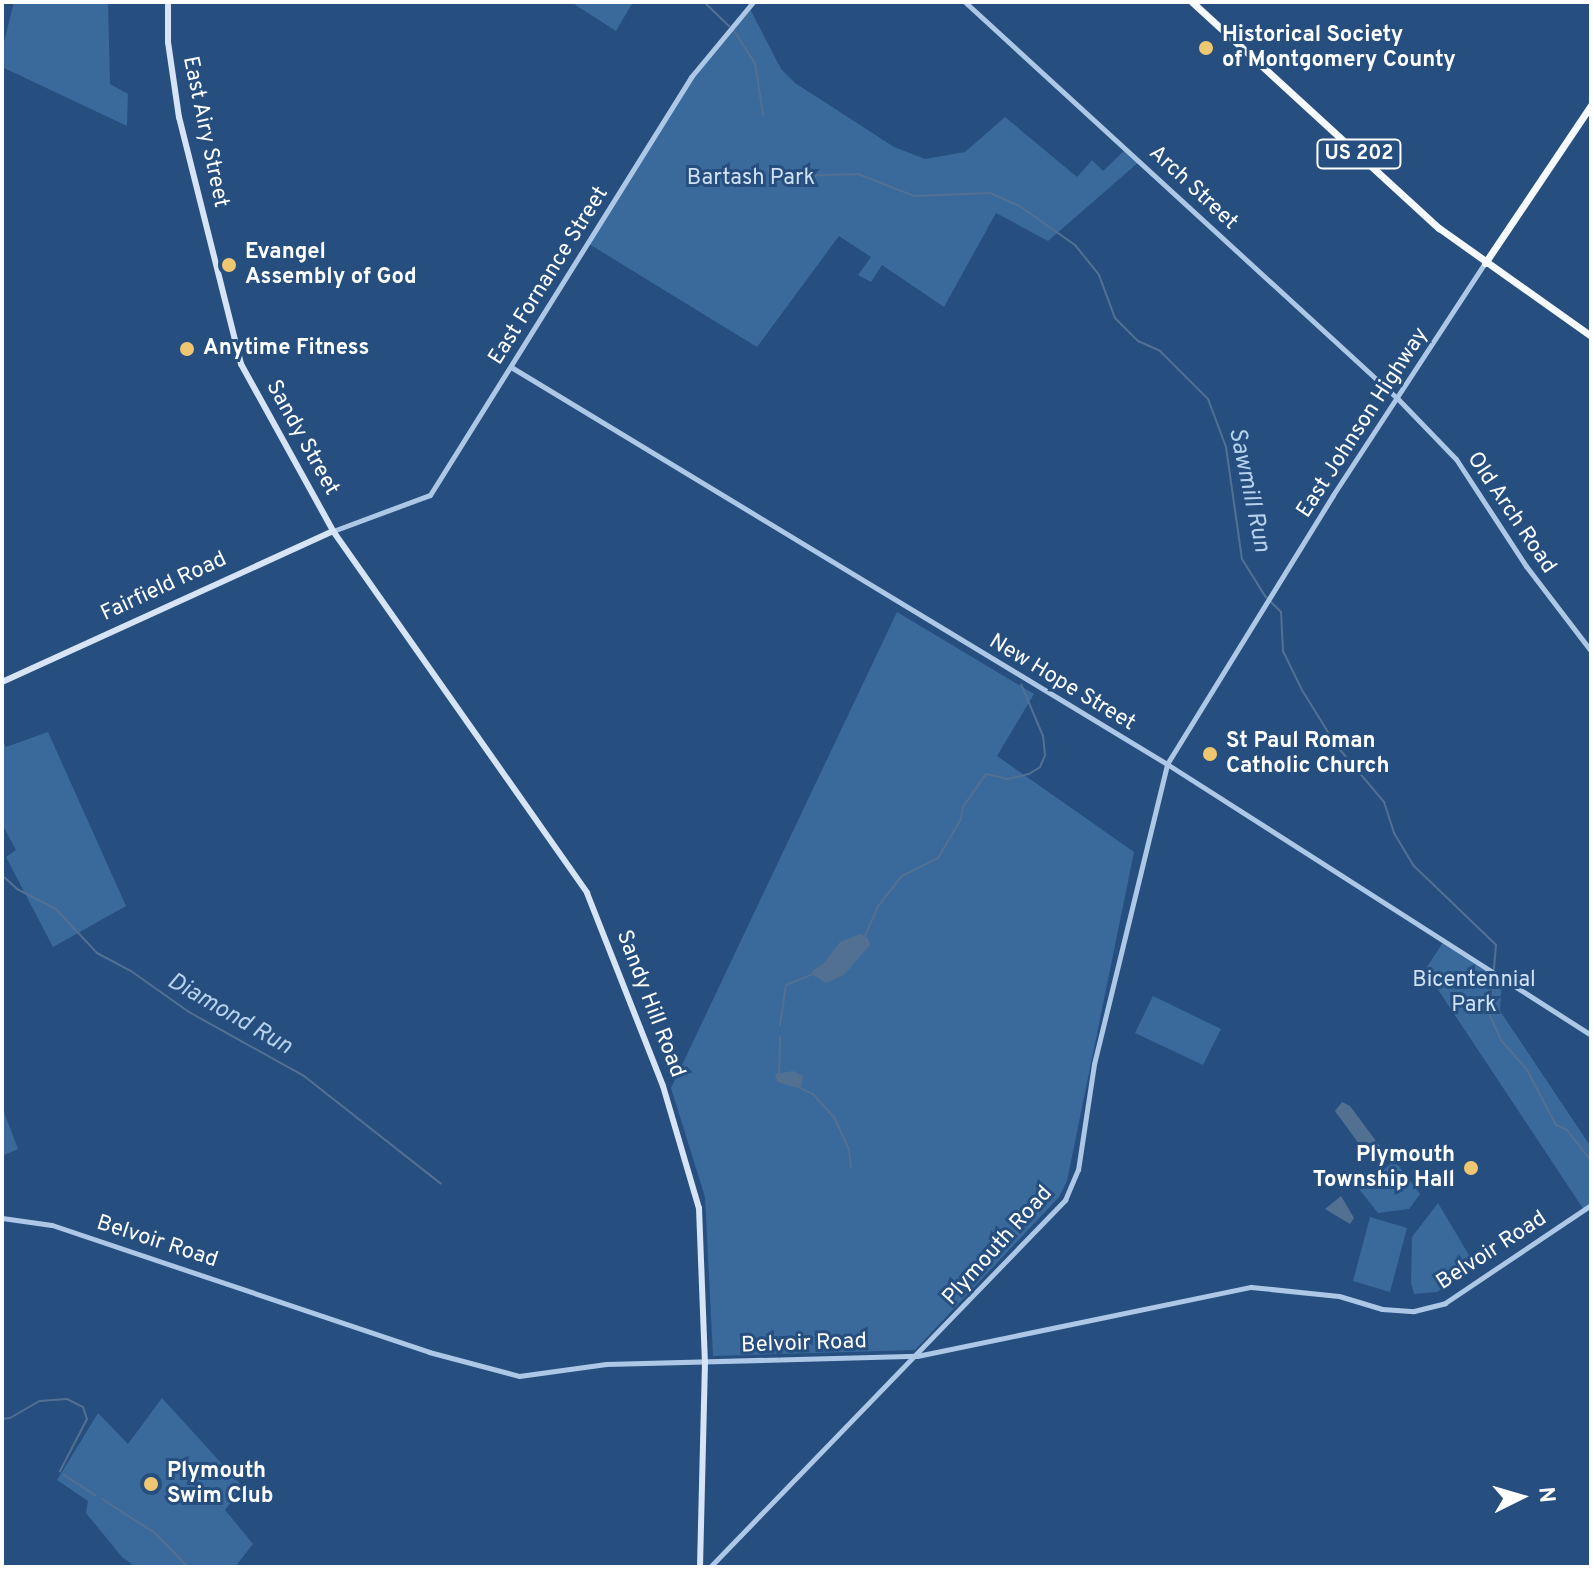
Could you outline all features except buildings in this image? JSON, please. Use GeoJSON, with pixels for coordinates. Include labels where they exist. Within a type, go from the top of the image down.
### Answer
{"type":"FeatureCollection","features":[{"type":"Feature","properties":{"kind":"highway","name":"US 202"},"geometry":{"type":"LineString","coordinates":[[1192,2],[1439,228],[1591,336]]}},
{"type":"Feature","properties":{"kind":"highway"},"geometry":{"type":"LineString","coordinates":[[1485,263],[1591,105]]}},
{"type":"Feature","properties":{"kind":"main road","name":"East Airy Street"},"geometry":{"type":"LineString","coordinates":[[168,2],[173,83],[227,315]]}},
{"type":"Feature","properties":{"kind":"main road","name":"Sandy Street"},"geometry":{"type":"LineString","coordinates":[[227,315],[246,375],[333,531]]}},
{"type":"Feature","properties":{"kind":"main road","name":"Fairfield Road"},"geometry":{"type":"LineString","coordinates":[[2,682],[333,531]]}},
{"type":"Feature","properties":{"kind":"main road","name":"Sandy Hill Road"},"geometry":{"type":"LineString","coordinates":[[333,531],[587,893],[663,1086],[699,1208],[705,1362],[700,1567]]}},
{"type":"Feature","properties":{"kind":"street","name":"East Fornance Street"},"geometry":{"type":"LineString","coordinates":[[344,528],[430,495],[683,89],[753,2]]}},
{"type":"Feature","properties":{"kind":"street","name":"Arch Street"},"geometry":{"type":"LineString","coordinates":[[965,2],[1398,399]]}},
{"type":"Feature","properties":{"kind":"street","name":"East Johnson Highway"},"geometry":{"type":"LineString","coordinates":[[1167,764],[1272,599],[1333,495],[1485,263]]}},
{"type":"Feature","properties":{"kind":"street","name":"New Hope Street"},"geometry":{"type":"LineString","coordinates":[[511,367],[1167,764],[1591,1035]]}},
{"type":"Feature","properties":{"kind":"street","name":"Old Arch Road"},"geometry":{"type":"LineString","coordinates":[[1398,399],[1456,459],[1526,566],[1591,651]]}},
{"type":"Feature","properties":{"kind":"street","name":"Fairfield Road"},"geometry":{"type":"LineString","coordinates":[[333,531],[344,528]]}},
{"type":"Feature","properties":{"kind":"street","name":"Plymouth Road"},"geometry":{"type":"LineString","coordinates":[[710,1567],[1059,1208],[1074,1181],[1095,1059],[1167,764]]}},
{"type":"Feature","properties":{"kind":"street","name":"Belvoir Road"},"geometry":{"type":"LineString","coordinates":[[2,1218],[52,1225],[429,1352],[519,1376],[606,1364],[917,1356],[1233,1288],[1339,1296],[1399,1311],[1430,1308],[1479,1283],[1591,1205]]}},
{"type":"Feature","properties":{"kind":"green space"},"geometry":{"type":"Polygon","coordinates":[[[14,2],[108,2],[110,84],[128,94],[127,126],[2,67],[2,50],[14,2]]]}},
{"type":"Feature","properties":{"kind":"green space"},"geometry":{"type":"Polygon","coordinates":[[[571,2],[633,2],[616,31],[571,2]]]}},
{"type":"Feature","properties":{"kind":"green space","name":"Bartash Park"},"geometry":{"type":"Polygon","coordinates":[[[749,7],[781,69],[795,83],[894,147],[925,159],[965,152],[1005,117],[1077,177],[1092,160],[1103,171],[1126,149],[1140,161],[1048,241],[996,213],[944,307],[882,265],[871,282],[858,275],[871,257],[839,236],[757,347],[589,244],[691,77],[749,7]]]}},
{"type":"Feature","properties":{"kind":"green space"},"geometry":{"type":"Polygon","coordinates":[[[897,612],[1034,694],[997,756],[1134,852],[1067,1181],[1059,1197],[915,1350],[713,1356],[705,1197],[671,1088],[897,612]]]}},
{"type":"Feature","properties":{"kind":"green space"},"geometry":{"type":"Polygon","coordinates":[[[48,732],[126,906],[53,947],[6,857],[16,850],[2,824],[2,740],[6,747],[48,732]]]}},
{"type":"Feature","properties":{"kind":"green space","name":"Bicentennial Park"},"geometry":{"type":"Polygon","coordinates":[[[1444,941],[1502,979],[1500,1011],[1591,1147],[1591,1205],[1584,1210],[1425,970],[1444,941]]]}},
{"type":"Feature","properties":{"kind":"green space"},"geometry":{"type":"Polygon","coordinates":[[[1153,996],[1221,1029],[1203,1065],[1135,1033],[1153,996]]]}},
{"type":"Feature","properties":{"kind":"green space"},"geometry":{"type":"Polygon","coordinates":[[[2,1107],[18,1149],[2,1156],[2,1107]]]}},
{"type":"Feature","properties":{"kind":"green space"},"geometry":{"type":"Polygon","coordinates":[[[1391,1164],[1398,1165],[1420,1194],[1409,1209],[1378,1213],[1359,1189],[1391,1164]]]}},
{"type":"Feature","properties":{"kind":"green space"},"geometry":{"type":"Polygon","coordinates":[[[1438,1203],[1476,1267],[1437,1292],[1414,1294],[1411,1283],[1412,1237],[1438,1203]]]}},
{"type":"Feature","properties":{"kind":"green space"},"geometry":{"type":"Polygon","coordinates":[[[1370,1217],[1407,1228],[1390,1292],[1353,1281],[1370,1217]]]}},
{"type":"Feature","properties":{"kind":"green space","name":"Plymouth Swim Club"},"geometry":{"type":"Polygon","coordinates":[[[162,1398],[243,1487],[225,1510],[253,1544],[235,1567],[136,1567],[122,1557],[86,1513],[88,1501],[57,1480],[98,1413],[128,1444],[162,1398]]]}},
{"type":"Feature","properties":{"kind":"shaded area"},"geometry":{"type":"Polygon","coordinates":[[[860,934],[868,938],[870,945],[844,975],[826,983],[813,975],[812,971],[823,964],[840,942],[860,934]]]}},
{"type":"Feature","properties":{"kind":"shaded area"},"geometry":{"type":"Polygon","coordinates":[[[793,1071],[803,1076],[801,1089],[777,1082],[775,1074],[793,1071]]]}},
{"type":"Feature","properties":{"kind":"shaded area"},"geometry":{"type":"Polygon","coordinates":[[[1342,1102],[1350,1106],[1385,1153],[1377,1162],[1370,1159],[1335,1111],[1342,1102]]]}},
{"type":"Feature","properties":{"kind":"shaded area"},"geometry":{"type":"Polygon","coordinates":[[[1341,1196],[1354,1218],[1350,1224],[1325,1209],[1341,1196]]]}},
{"type":"Feature","properties":{"kind":"waterway","name":"Sawmill Run"},"geometry":{"type":"LineString","coordinates":[[704,2],[729,26]]}},
{"type":"Feature","properties":{"kind":"waterway","name":"Sawmill Run"},"geometry":{"type":"LineString","coordinates":[[734,31],[755,63],[763,114]]}},
{"type":"Feature","properties":{"kind":"waterway","name":"Sawmill Run"},"geometry":{"type":"LineString","coordinates":[[768,168],[772,183],[798,176],[858,174],[914,196],[990,193],[1021,207],[1075,245],[1099,275],[1115,318],[1138,341],[1160,351],[1208,399],[1226,447],[1242,559],[1265,596],[1281,612],[1283,651],[1302,690],[1336,745],[1384,802],[1394,833],[1413,865],[1496,945],[1494,969]]}},
{"type":"Feature","properties":{"kind":"waterway"},"geometry":{"type":"LineString","coordinates":[[864,938],[879,905],[902,876],[938,858],[961,819],[963,807],[986,774],[1007,779],[1029,774],[1040,767],[1045,755],[1043,736],[1021,684]]}},
{"type":"Feature","properties":{"kind":"waterway","name":"Diamond Run"},"geometry":{"type":"LineString","coordinates":[[2,875],[17,889],[56,909],[97,953],[131,971],[189,1012],[304,1076],[441,1184]]}},
{"type":"Feature","properties":{"kind":"waterway"},"geometry":{"type":"LineString","coordinates":[[780,1025],[786,985],[813,974]]}},
{"type":"Feature","properties":{"kind":"waterway","name":"Sawmill Run"},"geometry":{"type":"LineString","coordinates":[[1493,976],[1490,1016],[1501,1040],[1527,1070],[1556,1125],[1567,1130],[1591,1161]]}},
{"type":"Feature","properties":{"kind":"waterway"},"geometry":{"type":"LineString","coordinates":[[779,1075],[780,1037]]}},
{"type":"Feature","properties":{"kind":"waterway"},"geometry":{"type":"LineString","coordinates":[[802,1089],[813,1094],[834,1117],[849,1149],[851,1168]]}},
{"type":"Feature","properties":{"kind":"waterway"},"geometry":{"type":"LineString","coordinates":[[2,1419],[10,1418],[40,1401],[67,1399],[83,1407],[87,1419],[60,1471]]}},
{"type":"Feature","properties":{"kind":"waterway"},"geometry":{"type":"LineString","coordinates":[[64,1475],[95,1495]]}},
{"type":"Feature","properties":{"kind":"waterway"},"geometry":{"type":"LineString","coordinates":[[102,1499],[155,1533],[188,1567]]}},
{"type":"Feature","properties":{"kind":"place","name":"Historical Society of Montgomery County"},"geometry":{"type":"Point","coordinates":[1206,48]}},
{"type":"Feature","properties":{"kind":"place","name":"Evangel Assembly of God"},"geometry":{"type":"Point","coordinates":[229,265]}},
{"type":"Feature","properties":{"kind":"place","name":"Anytime Fitness"},"geometry":{"type":"Point","coordinates":[187,349]}},
{"type":"Feature","properties":{"kind":"place","name":"St Paul Roman Catholic Church"},"geometry":{"type":"Point","coordinates":[1210,754]}},
{"type":"Feature","properties":{"kind":"place","name":"Plymouth Township Hall"},"geometry":{"type":"Point","coordinates":[1471,1168]}},
{"type":"Feature","properties":{"kind":"place","name":"Plymouth Swim Club"},"geometry":{"type":"Point","coordinates":[151,1484]}}]}
